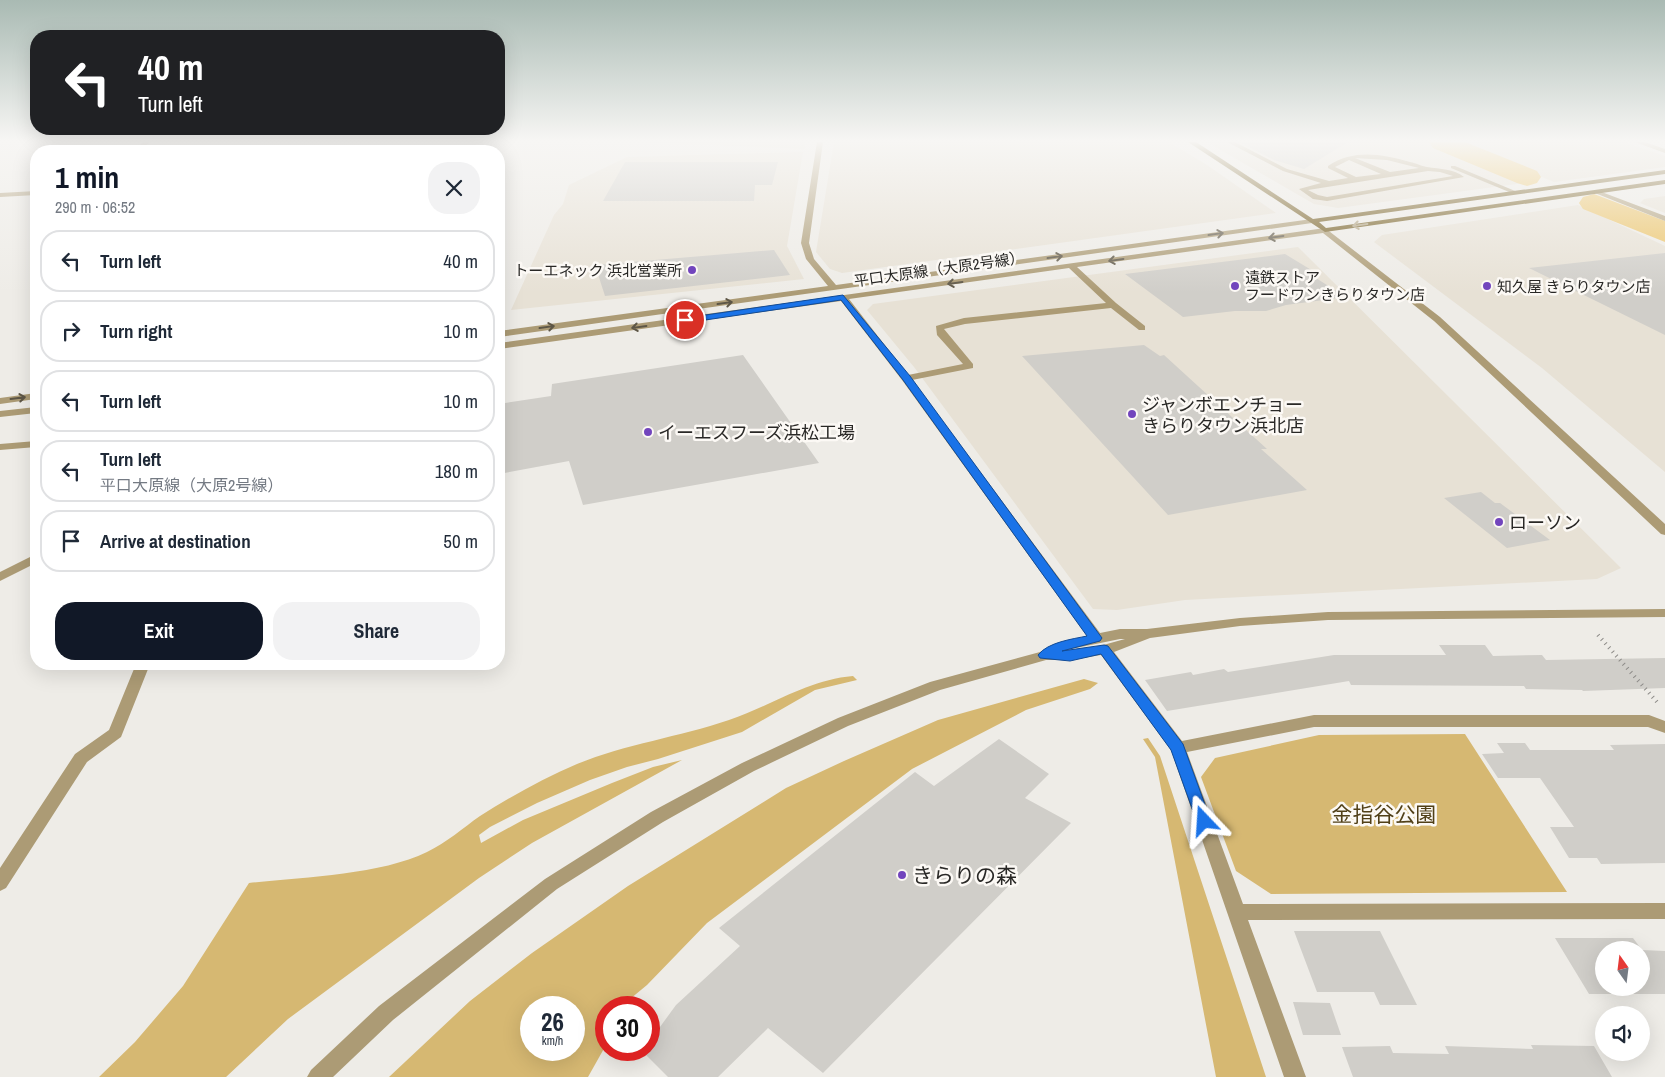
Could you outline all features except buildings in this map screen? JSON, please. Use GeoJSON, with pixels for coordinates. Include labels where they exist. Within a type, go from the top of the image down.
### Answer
{"type":"FeatureCollection","features":[{"type":"Feature","properties":{"kind":"main road"},"geometry":{"type":"LineString","coordinates":[[1268,192],[1325,230],[1595,192]]}},
{"type":"Feature","properties":{"kind":"main road"},"geometry":{"type":"LineString","coordinates":[[1312,221],[1522,192]]}},
{"type":"Feature","properties":{"kind":"street"},"geometry":{"type":"LineString","coordinates":[[813,192],[805,243],[810,259],[834,288]]}},
{"type":"Feature","properties":{"kind":"street"},"geometry":{"type":"LineString","coordinates":[[1308,192],[1316,197],[1327,199],[1370,192]]}},
{"type":"Feature","properties":{"kind":"street"},"geometry":{"type":"LineString","coordinates":[[1598,192],[1665,219]]}},
{"type":"Feature","properties":{"kind":"street"},"geometry":{"type":"LineString","coordinates":[[0,195],[30,193]]}},
{"type":"Feature","properties":{"kind":"street","name":"平口大原線（大原2号線）"},"geometry":{"type":"LineString","coordinates":[[505,333],[1312,221]]}},
{"type":"Feature","properties":{"kind":"street"},"geometry":{"type":"LineString","coordinates":[[1325,230],[1437,319],[1665,530]]}},
{"type":"Feature","properties":{"kind":"street","name":"平口大原線（大原2号線）"},"geometry":{"type":"LineString","coordinates":[[505,345],[1325,230]]}},
{"type":"Feature","properties":{"kind":"street"},"geometry":{"type":"LineString","coordinates":[[1072,267],[1113,305],[1142,328]]}},
{"type":"Feature","properties":{"kind":"street"},"geometry":{"type":"LineString","coordinates":[[843,298],[906,378],[1178,748],[1295,1077]]}},
{"type":"Feature","properties":{"kind":"street"},"geometry":{"type":"LineString","coordinates":[[906,378],[970,366],[940,333],[939,328],[948,323],[1113,305]]}},
{"type":"Feature","properties":{"kind":"street"},"geometry":{"type":"LineString","coordinates":[[0,401],[30,397]]}},
{"type":"Feature","properties":{"kind":"street"},"geometry":{"type":"LineString","coordinates":[[0,414],[30,411]]}},
{"type":"Feature","properties":{"kind":"street"},"geometry":{"type":"LineString","coordinates":[[0,447],[30,444]]}},
{"type":"Feature","properties":{"kind":"street"},"geometry":{"type":"LineString","coordinates":[[0,577],[30,561]]}},
{"type":"Feature","properties":{"kind":"street"},"geometry":{"type":"LineString","coordinates":[[318,1077],[386,1013],[551,884],[657,817],[748,768],[843,722],[935,686],[1045,655],[1070,656],[1100,644],[1131,643],[1147,634],[1240,622],[1328,616],[1665,613]]}},
{"type":"Feature","properties":{"kind":"street"},"geometry":{"type":"LineString","coordinates":[[0,883],[81,758],[114,733],[140,670]]}},
{"type":"Feature","properties":{"kind":"street"},"geometry":{"type":"LineString","coordinates":[[1178,748],[1314,721],[1649,721],[1665,727]]}},
{"type":"Feature","properties":{"kind":"street"},"geometry":{"type":"LineString","coordinates":[[1236,912],[1665,911]]}},
{"type":"Feature","properties":{"kind":"path"},"geometry":{"type":"LineString","coordinates":[[1598,635],[1664,708]]}},
{"type":"Feature","properties":{"kind":"shaded area"},"geometry":{"type":"Polygon","coordinates":[[[567,192],[796,192],[787,246],[804,279],[511,310],[554,215],[563,204],[567,192]]]}},
{"type":"Feature","properties":{"kind":"shaded area"},"geometry":{"type":"Polygon","coordinates":[[[826,192],[1246,192],[1276,213],[842,273],[830,269],[816,252],[826,192]]]}},
{"type":"Feature","properties":{"kind":"shaded area"},"geometry":{"type":"Polygon","coordinates":[[[1294,192],[1455,192],[1338,208],[1314,204],[1294,192]]]}},
{"type":"Feature","properties":{"kind":"shaded area"},"geometry":{"type":"Polygon","coordinates":[[[1665,196],[1665,213],[1640,203],[1644,199],[1665,196]]]}},
{"type":"Feature","properties":{"kind":"shaded area"},"geometry":{"type":"Polygon","coordinates":[[[1578,205],[1665,246],[1665,472],[1542,368],[1374,242],[1382,235],[1578,205]]]}},
{"type":"Feature","properties":{"kind":"shaded area"},"geometry":{"type":"Polygon","coordinates":[[[1298,247],[1621,568],[1597,579],[1185,600],[1117,610],[1093,609],[914,367],[867,310],[873,304],[1298,247]]]}},
{"type":"Feature","properties":{"kind":"green space"},"geometry":{"type":"Polygon","coordinates":[[[853,676],[857,680],[815,690],[742,732],[590,780],[537,803],[490,827],[479,835],[481,843],[523,820],[612,783],[653,767],[682,760],[532,843],[479,878],[288,1019],[226,1077],[99,1077],[135,1042],[183,986],[249,883],[341,874],[387,866],[408,860],[441,844],[480,816],[515,795],[577,764],[614,751],[729,720],[805,688],[836,678],[853,676]]]}},
{"type":"Feature","properties":{"kind":"green space"},"geometry":{"type":"Polygon","coordinates":[[[1084,679],[1098,683],[1090,689],[1026,710],[912,769],[707,923],[647,985],[634,996],[595,996],[595,1061],[597,1061],[588,1077],[389,1077],[470,1001],[532,953],[628,886],[786,788],[938,720],[1084,679]]]}},
{"type":"Feature","properties":{"kind":"green space","name":"金指谷公園"},"geometry":{"type":"Polygon","coordinates":[[[1465,734],[1567,892],[1271,894],[1236,871],[1201,777],[1215,758],[1319,735],[1465,734]]]}},
{"type":"Feature","properties":{"kind":"green space"},"geometry":{"type":"Polygon","coordinates":[[[1148,738],[1160,756],[1266,1077],[1216,1077],[1155,757],[1143,739],[1148,738]]]}},
{"type":"Feature","properties":{"kind":"waterway"},"geometry":{"type":"LineString","coordinates":[[1594,203],[1665,232]]}},
{"type":"Feature","properties":{"kind":"place","name":"トーエネック 浜北営業所"},"geometry":{"type":"Point","coordinates":[692,270]}},
{"type":"Feature","properties":{"kind":"place","name":"遠鉄ストア フードワンきらりタウン店"},"geometry":{"type":"Point","coordinates":[1235,286]}},
{"type":"Feature","properties":{"kind":"place","name":"知久屋 きらりタウン店"},"geometry":{"type":"Point","coordinates":[1487,286]}},
{"type":"Feature","properties":{"kind":"place","name":"ジャンボエンチョー きらりタウン浜北店"},"geometry":{"type":"Point","coordinates":[1132,414]}},
{"type":"Feature","properties":{"kind":"place","name":"イーエスフーズ浜松工場"},"geometry":{"type":"Point","coordinates":[648,432]}},
{"type":"Feature","properties":{"kind":"place","name":"ローソン"},"geometry":{"type":"Point","coordinates":[1499,522]}},
{"type":"Feature","properties":{"kind":"place","name":"きらりの森"},"geometry":{"type":"Point","coordinates":[902,875]}},
{"type":"Feature","properties":{"kind":"route"},"geometry":{"type":"LineString","coordinates":[[685,320],[843,298],[906,378],[1096,638],[1063,646],[1045,655],[1070,656],[1104,649],[1178,748],[1204,821]]}}]}
